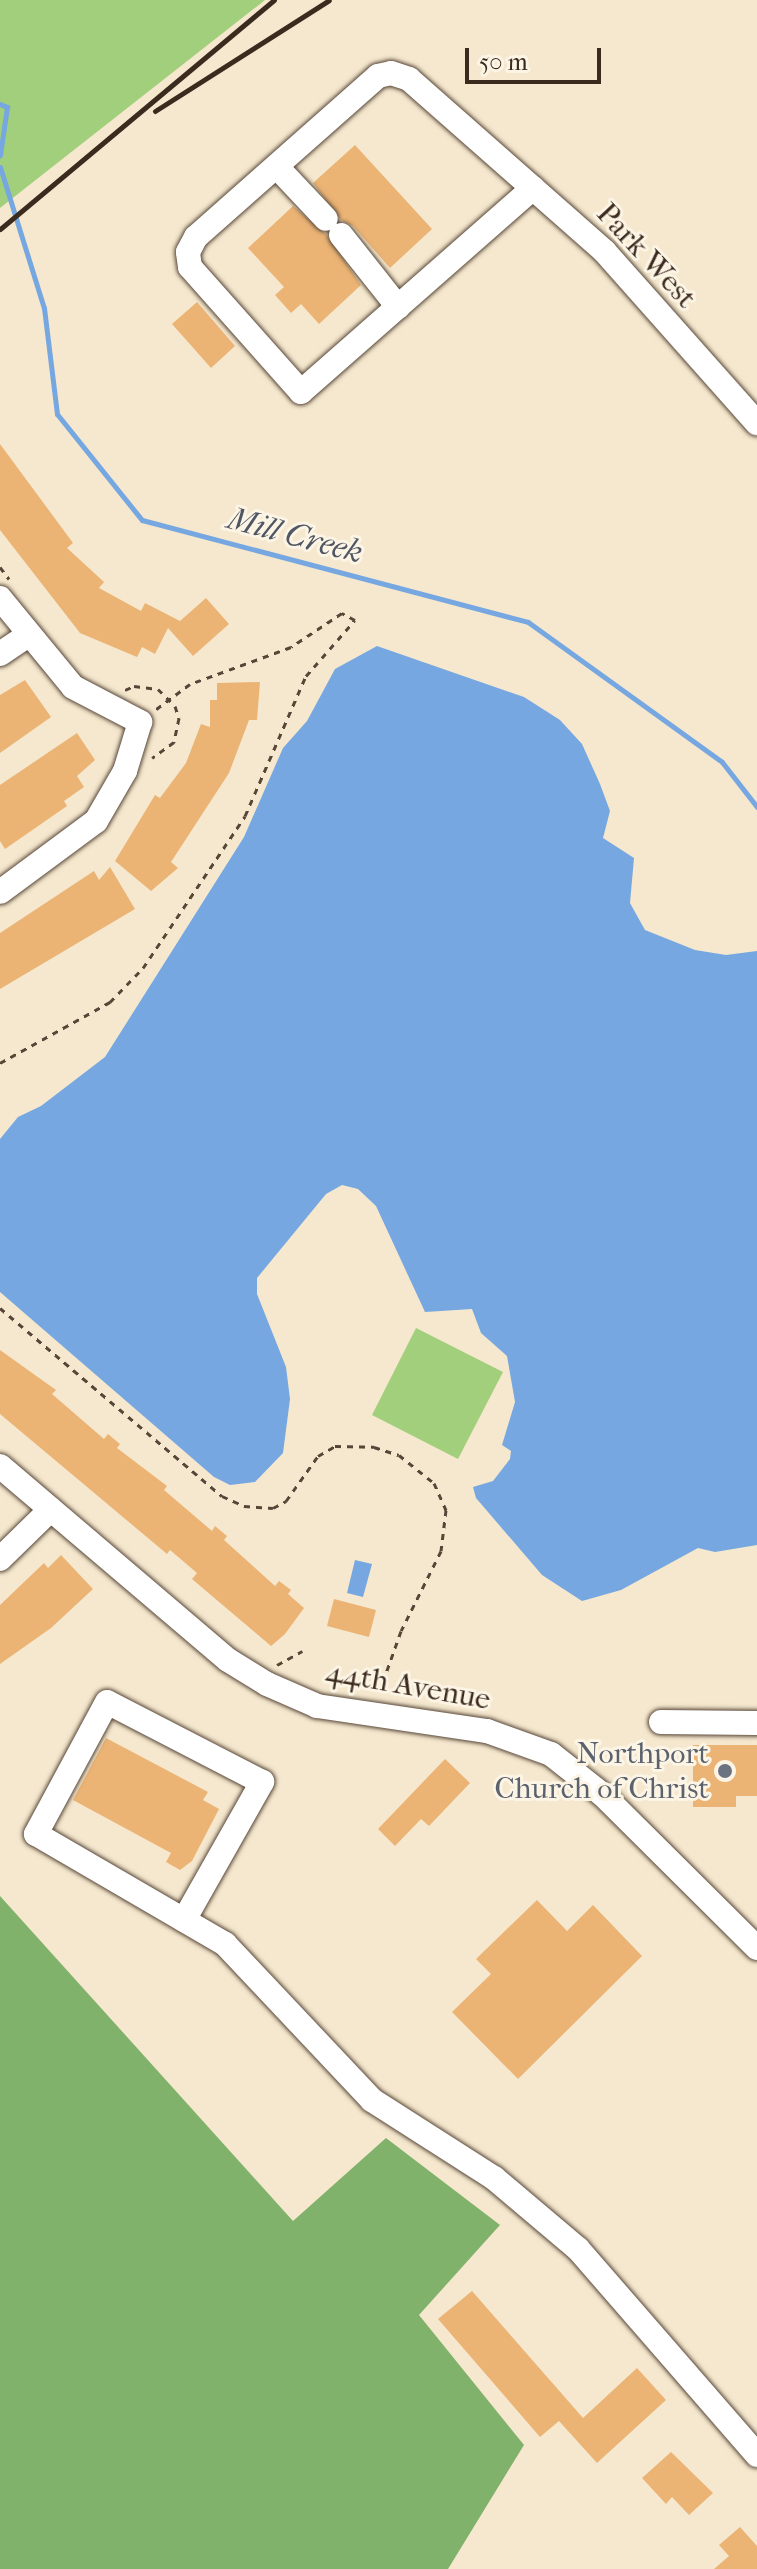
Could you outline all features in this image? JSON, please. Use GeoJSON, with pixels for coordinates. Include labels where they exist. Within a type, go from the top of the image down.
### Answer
{"type":"FeatureCollection","features":[{"type":"Feature","properties":{"kind":"street","name":"Park West"},"geometry":{"type":"LineString","coordinates":[[277,167],[378,76],[391,73],[409,79],[605,252],[757,423]]}},
{"type":"Feature","properties":{"kind":"street"},"geometry":{"type":"LineString","coordinates":[[398,307],[333,227],[277,167],[196,237],[188,252],[190,267],[301,392],[398,307],[533,188]]}},
{"type":"Feature","properties":{"kind":"street"},"geometry":{"type":"LineString","coordinates":[[0,892],[96,821],[125,771],[140,722],[73,687],[28,635],[5,589]]}},
{"type":"Feature","properties":{"kind":"street"},"geometry":{"type":"LineString","coordinates":[[0,654],[28,635]]}},
{"type":"Feature","properties":{"kind":"street","name":"44th Avenue"},"geometry":{"type":"LineString","coordinates":[[0,1466],[228,1660],[267,1684],[317,1706],[487,1731],[551,1754],[603,1795],[757,1948]]}},
{"type":"Feature","properties":{"kind":"street"},"geometry":{"type":"LineString","coordinates":[[0,1559],[51,1509]]}},
{"type":"Feature","properties":{"kind":"street"},"geometry":{"type":"LineString","coordinates":[[184,1920],[262,1782],[107,1702],[36,1834],[225,1944],[372,2100],[494,2178],[578,2249],[757,2455]]}},
{"type":"Feature","properties":{"kind":"street"},"geometry":{"type":"LineString","coordinates":[[661,1722],[757,1723]]}},
{"type":"Feature","properties":{"kind":"path"},"geometry":{"type":"LineString","coordinates":[[0,567],[5,589]]}},
{"type":"Feature","properties":{"kind":"path"},"geometry":{"type":"LineString","coordinates":[[0,1063],[110,1002],[143,968],[245,816],[306,676],[355,620],[342,613],[291,647],[190,684],[140,722]]}},
{"type":"Feature","properties":{"kind":"path"},"geometry":{"type":"LineString","coordinates":[[116,692],[146,686],[170,697],[179,718],[174,742],[144,763]]}},
{"type":"Feature","properties":{"kind":"path"},"geometry":{"type":"LineString","coordinates":[[0,1308],[222,1496],[244,1506],[273,1508],[286,1501],[318,1456],[335,1446],[374,1447],[399,1455],[434,1483],[446,1510],[441,1551],[401,1631],[385,1676]]}},
{"type":"Feature","properties":{"kind":"green space"},"geometry":{"type":"Polygon","coordinates":[[[0,0],[265,0],[0,208],[0,0]]]}},
{"type":"Feature","properties":{"kind":"green space"},"geometry":{"type":"Polygon","coordinates":[[[416,1328],[503,1372],[458,1459],[372,1415],[416,1328]]]}},
{"type":"Feature","properties":{"kind":"green space"},"geometry":{"type":"Polygon","coordinates":[[[0,1896],[293,2221],[386,2138],[500,2225],[419,2315],[524,2445],[448,2569],[0,2569],[0,1896]]]}},
{"type":"Feature","properties":{"kind":"water"},"geometry":{"type":"Polygon","coordinates":[[[377,646],[524,697],[560,720],[582,744],[610,811],[603,838],[634,858],[630,903],[645,930],[695,950],[726,955],[757,951],[757,1545],[715,1552],[698,1548],[621,1590],[582,1601],[542,1575],[476,1498],[473,1487],[493,1481],[510,1459],[511,1451],[502,1445],[515,1402],[507,1356],[481,1333],[472,1309],[425,1312],[376,1206],[358,1189],[342,1185],[326,1194],[257,1278],[257,1294],[286,1367],[290,1399],[283,1453],[255,1482],[230,1485],[214,1477],[0,1292],[0,1139],[18,1117],[41,1106],[105,1057],[244,837],[283,748],[307,721],[335,669],[377,646]]]}},
{"type":"Feature","properties":{"kind":"water"},"geometry":{"type":"Polygon","coordinates":[[[355,1560],[372,1564],[363,1597],[347,1593],[355,1560]]]}},
{"type":"Feature","properties":{"kind":"building"},"geometry":{"type":"Polygon","coordinates":[[[355,145],[432,229],[390,268],[353,226],[341,220],[313,183],[355,145]]]}},
{"type":"Feature","properties":{"kind":"building"},"geometry":{"type":"Polygon","coordinates":[[[293,206],[326,234],[361,285],[319,324],[301,304],[291,313],[275,295],[284,287],[248,248],[293,206]]]}},
{"type":"Feature","properties":{"kind":"building"},"geometry":{"type":"Polygon","coordinates":[[[197,302],[235,346],[211,368],[172,324],[197,302]]]}},
{"type":"Feature","properties":{"kind":"building"},"geometry":{"type":"Polygon","coordinates":[[[0,444],[73,543],[67,548],[104,582],[99,588],[141,611],[145,603],[180,621],[206,598],[229,624],[193,656],[168,628],[155,654],[142,647],[137,657],[80,633],[0,530],[0,444]]]}},
{"type":"Feature","properties":{"kind":"building"},"geometry":{"type":"Polygon","coordinates":[[[25,680],[51,717],[0,753],[0,695],[25,680]]]}},
{"type":"Feature","properties":{"kind":"building"},"geometry":{"type":"Polygon","coordinates":[[[260,682],[257,720],[249,720],[229,773],[171,862],[178,868],[151,891],[115,861],[155,795],[160,798],[186,763],[201,724],[210,727],[210,700],[217,700],[217,683],[260,682]]]}},
{"type":"Feature","properties":{"kind":"building"},"geometry":{"type":"Polygon","coordinates":[[[77,733],[95,760],[77,776],[84,787],[64,801],[67,806],[5,849],[0,841],[0,785],[77,733]]]}},
{"type":"Feature","properties":{"kind":"building"},"geometry":{"type":"Polygon","coordinates":[[[110,867],[135,909],[0,989],[0,933],[94,871],[99,880],[110,867]]]}},
{"type":"Feature","properties":{"kind":"building"},"geometry":{"type":"Polygon","coordinates":[[[0,1350],[56,1390],[52,1394],[104,1439],[108,1434],[120,1444],[117,1448],[167,1486],[164,1490],[212,1531],[215,1526],[227,1536],[224,1540],[275,1586],[279,1581],[291,1590],[288,1594],[304,1608],[285,1634],[271,1646],[192,1579],[197,1573],[170,1550],[167,1554],[0,1414],[0,1350]]]}},
{"type":"Feature","properties":{"kind":"building"},"geometry":{"type":"Polygon","coordinates":[[[61,1555],[93,1589],[51,1628],[0,1664],[0,1605],[44,1563],[48,1568],[61,1555]]]}},
{"type":"Feature","properties":{"kind":"building"},"geometry":{"type":"Polygon","coordinates":[[[334,1599],[376,1610],[369,1637],[327,1626],[334,1599]]]}},
{"type":"Feature","properties":{"kind":"building"},"geometry":{"type":"Polygon","coordinates":[[[106,1738],[208,1792],[203,1800],[219,1809],[192,1861],[180,1870],[166,1862],[171,1853],[73,1800],[106,1738]]]}},
{"type":"Feature","properties":{"kind":"building","name":"Northport Church of Christ"},"geometry":{"type":"Polygon","coordinates":[[[693,1745],[757,1745],[757,1796],[736,1796],[736,1807],[693,1807],[693,1745]]]}},
{"type":"Feature","properties":{"kind":"building"},"geometry":{"type":"Polygon","coordinates":[[[445,1759],[470,1783],[429,1826],[421,1819],[395,1846],[378,1829],[445,1759]]]}},
{"type":"Feature","properties":{"kind":"building"},"geometry":{"type":"Polygon","coordinates":[[[537,1900],[567,1931],[593,1905],[642,1956],[518,2079],[452,2012],[491,1974],[476,1959],[537,1900]]]}},
{"type":"Feature","properties":{"kind":"building"},"geometry":{"type":"Polygon","coordinates":[[[472,2291],[583,2418],[637,2368],[666,2400],[597,2463],[559,2421],[540,2437],[438,2319],[472,2291]]]}},
{"type":"Feature","properties":{"kind":"building"},"geometry":{"type":"Polygon","coordinates":[[[671,2452],[713,2493],[689,2515],[672,2497],[666,2504],[642,2478],[671,2452]]]}},
{"type":"Feature","properties":{"kind":"building"},"geometry":{"type":"Polygon","coordinates":[[[740,2527],[757,2546],[757,2569],[714,2569],[729,2556],[719,2545],[740,2527]]]}},
{"type":"Feature","properties":{"kind":"waterway","name":"Mill Creek"},"geometry":{"type":"LineString","coordinates":[[0,104],[7,107],[0,155]]}},
{"type":"Feature","properties":{"kind":"waterway","name":"Mill Creek"},"geometry":{"type":"LineString","coordinates":[[0,167],[44,308],[57,414],[142,520],[528,622],[722,762],[757,807]]}},
{"type":"Feature","properties":{"kind":"railway"},"geometry":{"type":"LineString","coordinates":[[0,229],[274,0]]}},
{"type":"Feature","properties":{"kind":"railway"},"geometry":{"type":"LineString","coordinates":[[155,111],[329,0]]}},
{"type":"Feature","properties":{"kind":"place","name":"Northport Church of Christ"},"geometry":{"type":"Point","coordinates":[725,1771]}}]}
